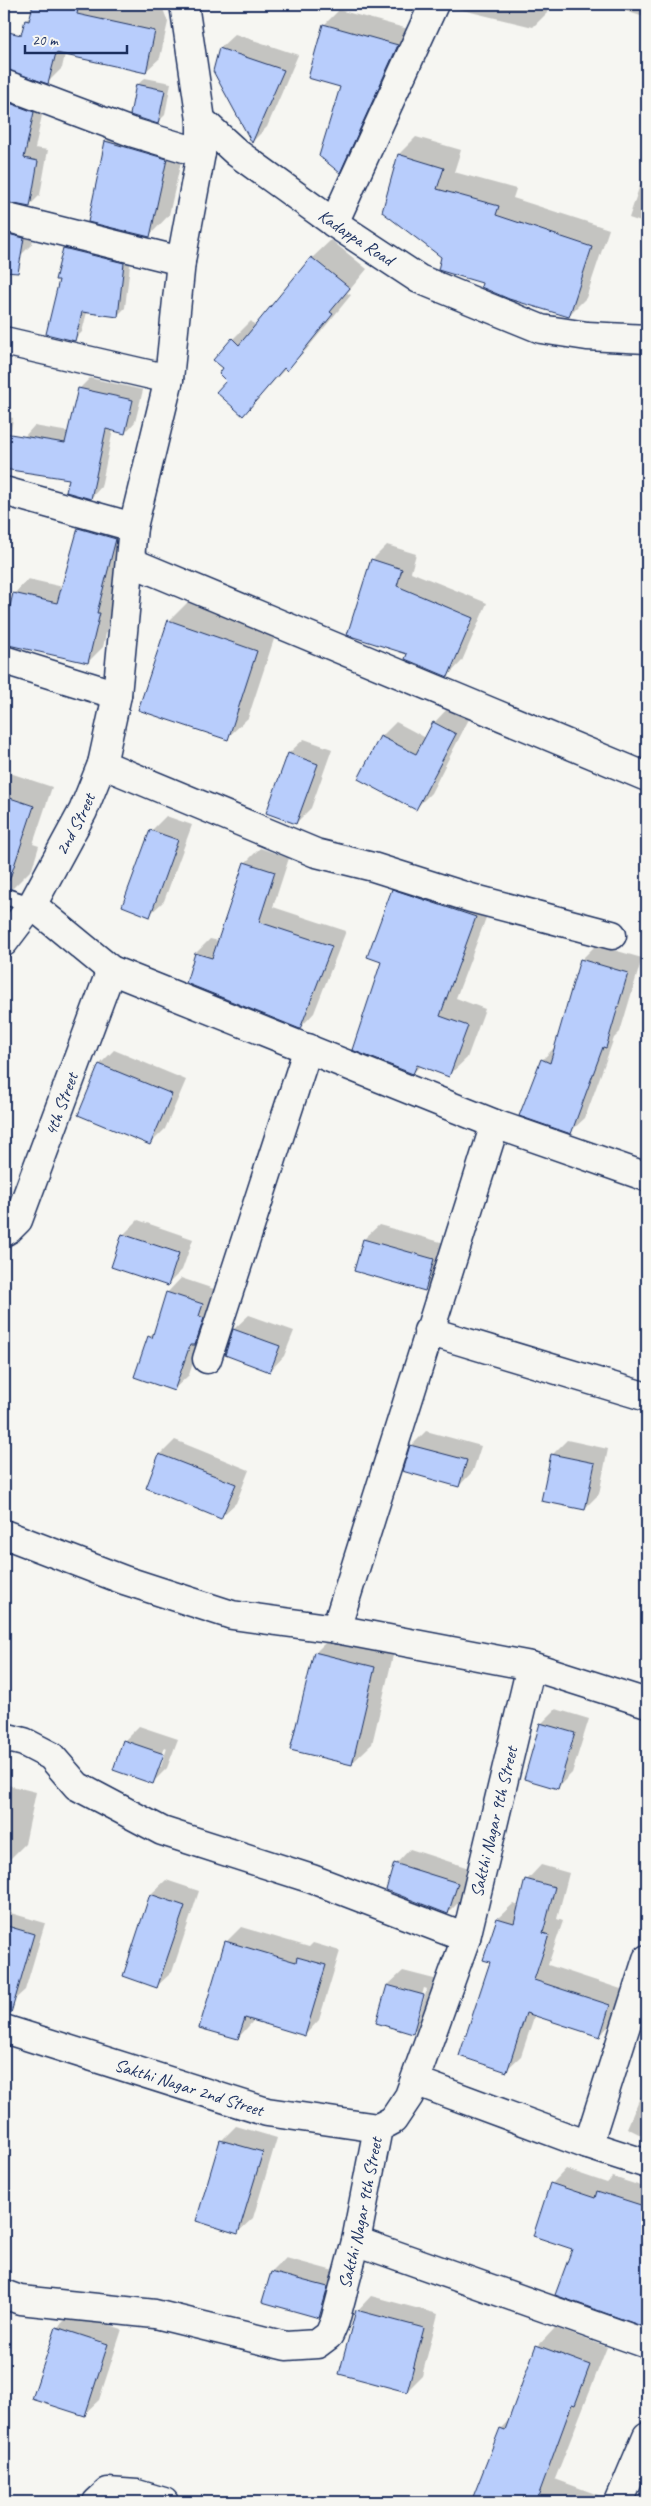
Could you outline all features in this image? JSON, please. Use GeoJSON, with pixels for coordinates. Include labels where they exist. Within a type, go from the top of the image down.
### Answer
{"type":"FeatureCollection","features":[{"type":"Feature","properties":{"kind":"street"},"geometry":{"type":"LineString","coordinates":[[184,4],[200,120]]}},
{"type":"Feature","properties":{"kind":"street"},"geometry":{"type":"LineString","coordinates":[[334,223],[434,4]]}},
{"type":"Feature","properties":{"kind":"street"},"geometry":{"type":"LineString","coordinates":[[4,84],[131,132],[201,152]]}},
{"type":"Feature","properties":{"kind":"street","name":"2nd Street"},"geometry":{"type":"LineString","coordinates":[[4,942],[32,906],[83,811],[102,764],[117,696],[133,527],[169,380],[181,261],[201,152],[200,120]]}},
{"type":"Feature","properties":{"kind":"street","name":"Kadappa Road"},"geometry":{"type":"LineString","coordinates":[[200,120],[237,153],[334,223],[419,279],[541,329],[587,336],[647,338]]}},
{"type":"Feature","properties":{"kind":"street"},"geometry":{"type":"LineString","coordinates":[[4,216],[181,261]]}},
{"type":"Feature","properties":{"kind":"street"},"geometry":{"type":"LineString","coordinates":[[4,341],[169,380]]}},
{"type":"Feature","properties":{"kind":"street"},"geometry":{"type":"LineString","coordinates":[[4,491],[133,527]]}},
{"type":"Feature","properties":{"kind":"street"},"geometry":{"type":"LineString","coordinates":[[131,562],[647,776]]}},
{"type":"Feature","properties":{"kind":"street"},"geometry":{"type":"LineString","coordinates":[[4,660],[117,696]]}},
{"type":"Feature","properties":{"kind":"street"},"geometry":{"type":"LineString","coordinates":[[102,764],[316,853],[373,867],[471,898],[612,935]]}},
{"type":"Feature","properties":{"kind":"street"},"geometry":{"type":"LineString","coordinates":[[32,906],[110,970],[495,1124],[647,1177]]}},
{"type":"Feature","properties":{"kind":"street","name":"4th Street"},"geometry":{"type":"LineString","coordinates":[[4,1232],[10,1230],[18,1220],[110,970]]}},
{"type":"Feature","properties":{"kind":"street"},"geometry":{"type":"LineString","coordinates":[[207,1359],[308,1048]]}},
{"type":"Feature","properties":{"kind":"street"},"geometry":{"type":"LineString","coordinates":[[336,1629],[428,1331],[495,1124]]}},
{"type":"Feature","properties":{"kind":"street"},"geometry":{"type":"LineString","coordinates":[[428,1331],[647,1397]]}},
{"type":"Feature","properties":{"kind":"street"},"geometry":{"type":"LineString","coordinates":[[4,1534],[124,1580],[232,1615],[336,1629],[531,1666],[647,1703]]}},
{"type":"Feature","properties":{"kind":"street","name":"Sakthi Nagar 9th Street"},"geometry":{"type":"LineString","coordinates":[[4,2294],[20,2300],[155,2314],[286,2346],[317,2344],[329,2335],[335,2321],[356,2241],[378,2128],[393,2120],[408,2096],[466,1938],[531,1666]]}},
{"type":"Feature","properties":{"kind":"street"},"geometry":{"type":"LineString","coordinates":[[4,1737],[24,1742],[51,1756],[77,1786],[162,1831],[312,1879],[466,1938]]}},
{"type":"Feature","properties":{"kind":"street"},"geometry":{"type":"LineString","coordinates":[[588,2145],[647,1959]]}},
{"type":"Feature","properties":{"kind":"street","name":"Sakthi Nagar 2nd Street"},"geometry":{"type":"LineString","coordinates":[[4,2028],[267,2112],[378,2128]]}},
{"type":"Feature","properties":{"kind":"street"},"geometry":{"type":"LineString","coordinates":[[414,2081],[588,2145],[647,2164]]}},
{"type":"Feature","properties":{"kind":"street"},"geometry":{"type":"LineString","coordinates":[[356,2241],[647,2344]]}},
{"type":"Feature","properties":{"kind":"street"},"geometry":{"type":"LineString","coordinates":[[619,2502],[647,2436]]}},
{"type":"Feature","properties":{"kind":"street"},"geometry":{"type":"LineString","coordinates":[[97,2502],[108,2492],[136,2494],[164,2502]]}},
{"type":"Feature","properties":{"kind":"lane"},"geometry":{"type":"LineString","coordinates":[[4,896],[32,906]]}},
{"type":"Feature","properties":{"kind":"building"},"geometry":{"type":"Polygon","coordinates":[[[33,4],[79,4],[77,14],[155,31],[146,73],[56,53],[48,84],[4,69],[4,31],[21,35],[25,20],[29,21],[33,4]]]}},
{"type":"Feature","properties":{"kind":"building"},"geometry":{"type":"Polygon","coordinates":[[[323,24],[398,45],[340,173],[319,156],[340,87],[308,78],[323,24]]]}},
{"type":"Feature","properties":{"kind":"building"},"geometry":{"type":"Polygon","coordinates":[[[219,48],[284,70],[252,143],[213,71],[219,48]]]}},
{"type":"Feature","properties":{"kind":"building"},"geometry":{"type":"Polygon","coordinates":[[[136,84],[165,90],[158,124],[130,115],[136,84]]]}},
{"type":"Feature","properties":{"kind":"building"},"geometry":{"type":"Polygon","coordinates":[[[4,101],[34,112],[24,158],[38,161],[30,207],[4,202],[4,101]]]}},
{"type":"Feature","properties":{"kind":"building"},"geometry":{"type":"Polygon","coordinates":[[[105,141],[167,159],[150,237],[88,222],[105,141]]]}},
{"type":"Feature","properties":{"kind":"building"},"geometry":{"type":"Polygon","coordinates":[[[398,154],[444,168],[437,189],[499,206],[496,215],[592,247],[569,317],[509,299],[481,287],[482,283],[438,270],[441,257],[382,212],[398,154]]]}},
{"type":"Feature","properties":{"kind":"building"},"geometry":{"type":"Polygon","coordinates":[[[4,233],[24,238],[18,273],[4,272],[4,233]]]}},
{"type":"Feature","properties":{"kind":"building"},"geometry":{"type":"Polygon","coordinates":[[[63,248],[124,263],[118,317],[82,312],[75,341],[46,334],[59,280],[55,280],[63,248]]]}},
{"type":"Feature","properties":{"kind":"building"},"geometry":{"type":"Polygon","coordinates":[[[311,257],[350,288],[330,312],[333,314],[287,371],[284,368],[243,416],[216,392],[226,381],[219,374],[223,368],[213,360],[232,338],[239,345],[311,257]]]}},
{"type":"Feature","properties":{"kind":"building"},"geometry":{"type":"Polygon","coordinates":[[[78,388],[133,400],[125,434],[106,429],[91,499],[66,492],[69,479],[4,469],[4,433],[65,443],[78,388]]]}},
{"type":"Feature","properties":{"kind":"building"},"geometry":{"type":"Polygon","coordinates":[[[78,528],[116,539],[97,613],[100,613],[88,663],[4,644],[4,633],[13,593],[57,603],[78,528]]]}},
{"type":"Feature","properties":{"kind":"building"},"geometry":{"type":"Polygon","coordinates":[[[371,559],[402,569],[397,586],[473,618],[448,677],[405,659],[407,654],[347,635],[371,559]]]}},
{"type":"Feature","properties":{"kind":"building"},"geometry":{"type":"Polygon","coordinates":[[[168,620],[257,651],[228,740],[138,710],[168,620]]]}},
{"type":"Feature","properties":{"kind":"building"},"geometry":{"type":"Polygon","coordinates":[[[433,722],[456,734],[416,810],[358,779],[380,736],[416,754],[433,722]]]}},
{"type":"Feature","properties":{"kind":"building"},"geometry":{"type":"Polygon","coordinates":[[[288,753],[318,764],[296,824],[266,813],[288,753]]]}},
{"type":"Feature","properties":{"kind":"building"},"geometry":{"type":"Polygon","coordinates":[[[4,796],[34,806],[9,881],[4,880],[4,796]]]}},
{"type":"Feature","properties":{"kind":"building"},"geometry":{"type":"Polygon","coordinates":[[[150,830],[178,840],[150,917],[122,906],[150,830]]]}},
{"type":"Feature","properties":{"kind":"building"},"geometry":{"type":"Polygon","coordinates":[[[244,862],[275,872],[259,922],[332,946],[300,1029],[186,983],[195,953],[212,958],[244,862]]]}},
{"type":"Feature","properties":{"kind":"building"},"geometry":{"type":"Polygon","coordinates":[[[392,889],[476,917],[440,1016],[468,1026],[449,1077],[417,1065],[413,1074],[352,1050],[381,962],[367,957],[392,889]]]}},
{"type":"Feature","properties":{"kind":"building"},"geometry":{"type":"Polygon","coordinates":[[[580,959],[628,973],[606,1048],[603,1047],[571,1134],[519,1116],[541,1059],[550,1063],[580,959]]]}},
{"type":"Feature","properties":{"kind":"building"},"geometry":{"type":"Polygon","coordinates":[[[99,1064],[172,1094],[150,1145],[78,1115],[99,1064]]]}},
{"type":"Feature","properties":{"kind":"building"},"geometry":{"type":"Polygon","coordinates":[[[122,1234],[179,1253],[168,1286],[111,1267],[122,1234]]]}},
{"type":"Feature","properties":{"kind":"building"},"geometry":{"type":"Polygon","coordinates":[[[363,1239],[434,1259],[425,1291],[354,1271],[363,1239]]]}},
{"type":"Feature","properties":{"kind":"building"},"geometry":{"type":"Polygon","coordinates":[[[166,1292],[203,1304],[199,1316],[204,1318],[195,1345],[190,1345],[174,1391],[134,1377],[148,1336],[152,1338],[166,1292]]]}},
{"type":"Feature","properties":{"kind":"building"},"geometry":{"type":"Polygon","coordinates":[[[233,1329],[280,1346],[270,1372],[225,1355],[233,1329]]]}},
{"type":"Feature","properties":{"kind":"building"},"geometry":{"type":"Polygon","coordinates":[[[410,1445],[467,1460],[459,1487],[402,1471],[410,1445]]]}},
{"type":"Feature","properties":{"kind":"building"},"geometry":{"type":"Polygon","coordinates":[[[159,1454],[236,1484],[221,1519],[146,1488],[159,1454]]]}},
{"type":"Feature","properties":{"kind":"building"},"geometry":{"type":"Polygon","coordinates":[[[551,1454],[595,1463],[585,1510],[541,1501],[551,1454]]]}},
{"type":"Feature","properties":{"kind":"building"},"geometry":{"type":"Polygon","coordinates":[[[314,1652],[375,1667],[352,1765],[290,1750],[314,1652]]]}},
{"type":"Feature","properties":{"kind":"building"},"geometry":{"type":"Polygon","coordinates":[[[540,1723],[575,1733],[558,1789],[524,1779],[540,1723]]]}},
{"type":"Feature","properties":{"kind":"building"},"geometry":{"type":"Polygon","coordinates":[[[123,1740],[164,1754],[153,1784],[113,1770],[123,1740]]]}},
{"type":"Feature","properties":{"kind":"building"},"geometry":{"type":"Polygon","coordinates":[[[394,1863],[458,1883],[448,1914],[386,1890],[394,1863]]]}},
{"type":"Feature","properties":{"kind":"building"},"geometry":{"type":"Polygon","coordinates":[[[525,1879],[555,1887],[543,1933],[549,1935],[534,1980],[610,2005],[600,2037],[526,2013],[507,2072],[459,2056],[490,1962],[483,1960],[497,1918],[514,1923],[525,1879]]]}},
{"type":"Feature","properties":{"kind":"building"},"geometry":{"type":"Polygon","coordinates":[[[150,1894],[185,1906],[157,1988],[123,1976],[150,1894]]]}},
{"type":"Feature","properties":{"kind":"building"},"geometry":{"type":"Polygon","coordinates":[[[4,1925],[34,1934],[11,2013],[4,2012],[4,1925]]]}},
{"type":"Feature","properties":{"kind":"building"},"geometry":{"type":"Polygon","coordinates":[[[225,1941],[296,1962],[297,1957],[326,1965],[305,2036],[245,2018],[238,2039],[199,2028],[225,1941]]]}},
{"type":"Feature","properties":{"kind":"building"},"geometry":{"type":"Polygon","coordinates":[[[387,1985],[424,1995],[413,2034],[376,2023],[387,1985]]]}},
{"type":"Feature","properties":{"kind":"building"},"geometry":{"type":"Polygon","coordinates":[[[220,2140],[263,2152],[238,2234],[196,2221],[220,2140]]]}},
{"type":"Feature","properties":{"kind":"building"},"geometry":{"type":"Polygon","coordinates":[[[550,2183],[595,2198],[597,2191],[647,2207],[647,2328],[555,2295],[572,2249],[533,2236],[550,2183]]]}},
{"type":"Feature","properties":{"kind":"building"},"geometry":{"type":"Polygon","coordinates":[[[271,2272],[328,2287],[319,2318],[262,2302],[271,2272]]]}},
{"type":"Feature","properties":{"kind":"building"},"geometry":{"type":"Polygon","coordinates":[[[356,2310],[424,2328],[407,2392],[339,2374],[356,2310]]]}},
{"type":"Feature","properties":{"kind":"building"},"geometry":{"type":"Polygon","coordinates":[[[56,2327],[108,2344],[85,2416],[32,2399],[56,2327]]]}},
{"type":"Feature","properties":{"kind":"building"},"geometry":{"type":"Polygon","coordinates":[[[536,2345],[590,2365],[575,2405],[572,2404],[536,2502],[471,2502],[500,2428],[505,2430],[536,2345]]]}}]}
